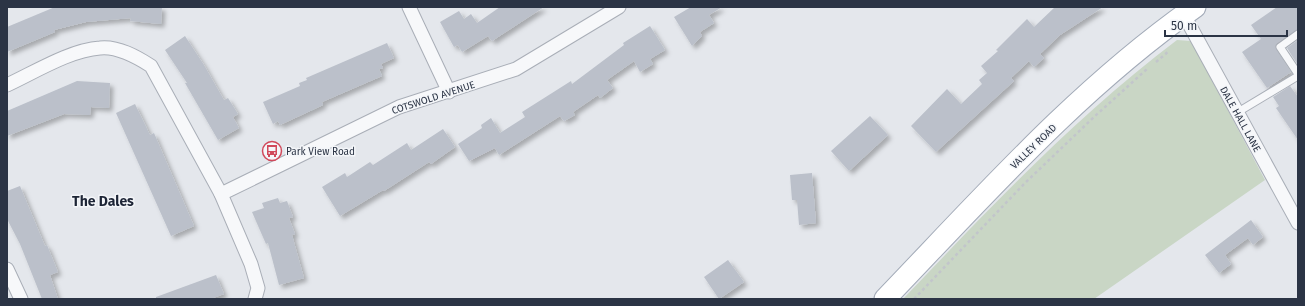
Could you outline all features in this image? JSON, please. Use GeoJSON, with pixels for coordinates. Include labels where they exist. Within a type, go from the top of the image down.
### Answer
{"type":"FeatureCollection","features":[{"type":"Feature","properties":{"kind":"main road","name":"VALLEY ROAD"},"geometry":{"type":"LineString","coordinates":[[885,299],[1028,149],[1109,74],[1189,11]]}},
{"type":"Feature","properties":{"kind":"street"},"geometry":{"type":"LineString","coordinates":[[409,7],[449,92]]}},
{"type":"Feature","properties":{"kind":"street","name":"COTSWOLD AVENUE"},"geometry":{"type":"LineString","coordinates":[[221,194],[399,107],[516,69],[619,7]]}},
{"type":"Feature","properties":{"kind":"street","name":"DALE HALL LANE"},"geometry":{"type":"LineString","coordinates":[[1189,11],[1238,112],[1298,224]]}},
{"type":"Feature","properties":{"kind":"street"},"geometry":{"type":"LineString","coordinates":[[7,85],[81,51],[102,47],[134,56],[151,66],[221,194],[251,264],[258,288],[255,299]]}},
{"type":"Feature","properties":{"kind":"street"},"geometry":{"type":"LineString","coordinates":[[7,269],[21,299]]}},
{"type":"Feature","properties":{"kind":"lane"},"geometry":{"type":"LineString","coordinates":[[1238,112],[1298,75],[1280,47],[1298,34]]}},
{"type":"Feature","properties":{"kind":"path"},"geometry":{"type":"LineString","coordinates":[[1155,63],[1174,48]]}},
{"type":"Feature","properties":{"kind":"path"},"geometry":{"type":"LineString","coordinates":[[914,299],[1025,183],[1149,67]]}},
{"type":"Feature","properties":{"kind":"green space"},"geometry":{"type":"Polygon","coordinates":[[[1177,40],[1191,41],[1265,180],[1094,299],[903,299],[1001,197],[1069,131],[1140,69],[1177,40]]]}},
{"type":"Feature","properties":{"kind":"building"},"geometry":{"type":"Polygon","coordinates":[[[55,7],[162,7],[161,24],[130,21],[131,18],[86,22],[54,30],[55,32],[7,52],[7,27],[55,7]]]}},
{"type":"Feature","properties":{"kind":"building"},"geometry":{"type":"Polygon","coordinates":[[[500,7],[544,7],[492,41],[488,36],[462,52],[458,45],[454,47],[440,22],[459,11],[464,19],[471,14],[477,23],[500,7]]]}},
{"type":"Feature","properties":{"kind":"building"},"geometry":{"type":"Polygon","coordinates":[[[691,7],[722,7],[709,15],[714,23],[700,32],[702,36],[692,46],[674,17],[691,7]]]}},
{"type":"Feature","properties":{"kind":"building"},"geometry":{"type":"Polygon","coordinates":[[[1055,7],[1103,7],[1060,35],[1040,54],[1044,58],[1034,67],[1029,61],[1011,78],[1014,81],[936,152],[911,126],[947,89],[961,104],[982,84],[979,80],[987,73],[981,66],[998,51],[996,50],[1027,19],[1034,27],[1055,7]]]}},
{"type":"Feature","properties":{"kind":"building"},"geometry":{"type":"Polygon","coordinates":[[[1277,7],[1298,7],[1298,29],[1277,43],[1275,47],[1291,72],[1267,88],[1242,52],[1261,39],[1251,25],[1277,7]]]}},
{"type":"Feature","properties":{"kind":"building"},"geometry":{"type":"Polygon","coordinates":[[[650,26],[665,50],[650,59],[653,64],[640,72],[634,61],[607,80],[613,88],[600,98],[598,95],[573,112],[575,115],[564,121],[560,116],[499,155],[495,148],[469,161],[458,144],[482,128],[481,125],[491,118],[500,133],[525,117],[522,112],[571,81],[572,84],[624,45],[623,43],[650,26]]]}},
{"type":"Feature","properties":{"kind":"building"},"geometry":{"type":"Polygon","coordinates":[[[185,36],[224,100],[228,98],[238,114],[233,117],[239,128],[218,140],[185,83],[187,83],[165,50],[185,36]]]}},
{"type":"Feature","properties":{"kind":"building"},"geometry":{"type":"Polygon","coordinates":[[[1298,40],[1298,65],[1287,48],[1298,40]]]}},
{"type":"Feature","properties":{"kind":"building"},"geometry":{"type":"Polygon","coordinates":[[[387,43],[394,58],[381,64],[383,68],[379,69],[382,76],[322,102],[323,105],[280,125],[278,121],[273,124],[263,102],[300,86],[299,83],[307,80],[306,78],[387,43]]]}},
{"type":"Feature","properties":{"kind":"building"},"geometry":{"type":"Polygon","coordinates":[[[77,81],[110,83],[109,108],[91,107],[90,115],[64,114],[7,136],[7,111],[77,81]]]}},
{"type":"Feature","properties":{"kind":"building"},"geometry":{"type":"Polygon","coordinates":[[[1290,86],[1298,97],[1298,140],[1276,108],[1279,106],[1273,97],[1290,86]]]}},
{"type":"Feature","properties":{"kind":"building"},"geometry":{"type":"Polygon","coordinates":[[[135,104],[150,135],[154,133],[194,226],[171,236],[116,113],[135,104]]]}},
{"type":"Feature","properties":{"kind":"building"},"geometry":{"type":"Polygon","coordinates":[[[870,116],[888,135],[849,171],[831,151],[870,116]]]}},
{"type":"Feature","properties":{"kind":"building"},"geometry":{"type":"Polygon","coordinates":[[[443,129],[455,147],[431,164],[429,162],[384,191],[383,190],[340,216],[322,187],[345,173],[347,177],[370,162],[373,165],[407,143],[411,150],[443,129]]]}},
{"type":"Feature","properties":{"kind":"building"},"geometry":{"type":"Polygon","coordinates":[[[812,173],[816,223],[799,225],[797,200],[792,200],[790,175],[812,173]]]}},
{"type":"Feature","properties":{"kind":"building"},"geometry":{"type":"Polygon","coordinates":[[[20,186],[45,246],[47,245],[58,272],[50,275],[58,299],[42,299],[20,244],[7,219],[7,191],[20,186]]]}},
{"type":"Feature","properties":{"kind":"building"},"geometry":{"type":"Polygon","coordinates":[[[278,198],[280,203],[287,201],[293,217],[289,218],[295,234],[292,235],[304,278],[279,285],[268,243],[266,244],[252,212],[264,208],[262,203],[278,198]]]}},
{"type":"Feature","properties":{"kind":"building"},"geometry":{"type":"Polygon","coordinates":[[[1251,220],[1263,237],[1253,245],[1248,238],[1225,255],[1231,264],[1219,273],[1205,255],[1251,220]]]}},
{"type":"Feature","properties":{"kind":"building"},"geometry":{"type":"Polygon","coordinates":[[[728,260],[744,282],[719,299],[704,277],[728,260]]]}},
{"type":"Feature","properties":{"kind":"building"},"geometry":{"type":"Polygon","coordinates":[[[216,275],[224,294],[210,299],[156,299],[156,297],[216,275]]]}},
{"type":"Feature","properties":{"kind":"place","name":"Park View Road"},"geometry":{"type":"Point","coordinates":[272,151]}},
{"type":"Feature","properties":{"kind":"district","name":"The Dales"},"geometry":{"type":"Point","coordinates":[103,201]}}]}
